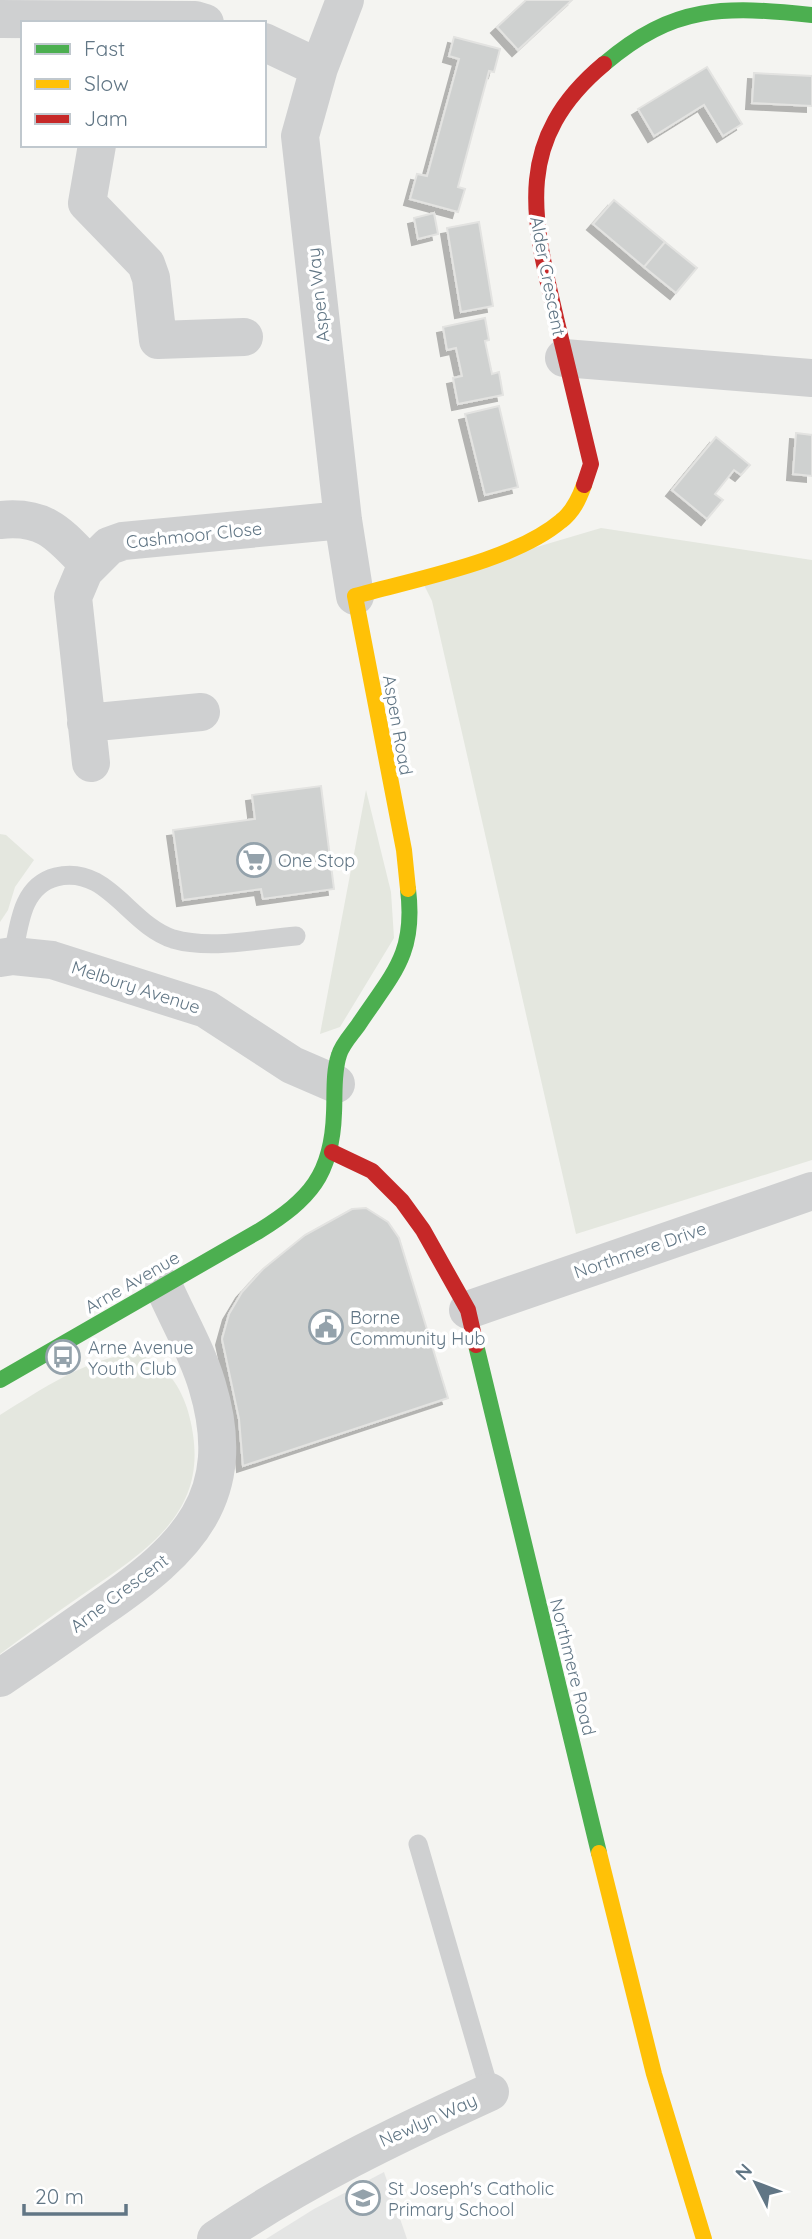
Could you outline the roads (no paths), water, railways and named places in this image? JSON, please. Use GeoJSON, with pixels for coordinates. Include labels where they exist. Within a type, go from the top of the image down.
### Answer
{"type":"FeatureCollection","features":[{"type":"Feature","properties":{"kind":"street","name":"Aspen Way"},"geometry":{"type":"LineString","coordinates":[[345,0],[319,68],[300,136],[342,520],[355,596]]}},
{"type":"Feature","properties":{"kind":"street","name":"Alder Crescent"},"geometry":{"type":"LineString","coordinates":[[812,15],[759,10],[686,15],[635,40],[607,59],[583,83],[552,127],[541,156],[535,204],[537,237],[564,358],[812,378]]}},
{"type":"Feature","properties":{"kind":"street"},"geometry":{"type":"LineString","coordinates":[[0,19],[60,21]]}},
{"type":"Feature","properties":{"kind":"street"},"geometry":{"type":"LineString","coordinates":[[142,21],[198,21]]}},
{"type":"Feature","properties":{"kind":"street"},"geometry":{"type":"LineString","coordinates":[[266,43],[319,68]]}},
{"type":"Feature","properties":{"kind":"street"},"geometry":{"type":"LineString","coordinates":[[97,147],[87,203],[146,264],[151,278],[158,340],[244,337]]}},
{"type":"Feature","properties":{"kind":"street"},"geometry":{"type":"LineString","coordinates":[[355,596],[519,546],[550,532],[565,519],[585,486],[591,464],[564,358]]}},
{"type":"Feature","properties":{"kind":"street"},"geometry":{"type":"LineString","coordinates":[[0,520],[20,518],[54,529],[89,565]]}},
{"type":"Feature","properties":{"kind":"street","name":"Cashmoor Close"},"geometry":{"type":"LineString","coordinates":[[91,763],[73,597],[89,565],[109,546],[123,541],[342,520]]}},
{"type":"Feature","properties":{"kind":"street","name":"Aspen Road"},"geometry":{"type":"LineString","coordinates":[[282,1214],[309,1194],[320,1180],[332,1152],[339,1053],[398,966],[408,943],[412,920],[404,850],[355,596]]}},
{"type":"Feature","properties":{"kind":"street"},"geometry":{"type":"LineString","coordinates":[[86,723],[201,712]]}},
{"type":"Feature","properties":{"kind":"street","name":"Melbury Avenue"},"geometry":{"type":"LineString","coordinates":[[7,957],[52,960],[206,1009],[292,1065],[336,1084]]}},
{"type":"Feature","properties":{"kind":"street","name":"Northmere Road"},"geometry":{"type":"LineString","coordinates":[[332,1152],[372,1171],[402,1201],[423,1230],[468,1310],[502,1463],[654,2074],[704,2239]]}},
{"type":"Feature","properties":{"kind":"street","name":"Northmere Drive"},"geometry":{"type":"LineString","coordinates":[[468,1310],[812,1191]]}},
{"type":"Feature","properties":{"kind":"street","name":"Arne Avenue"},"geometry":{"type":"LineString","coordinates":[[0,1380],[164,1287],[282,1214]]}},
{"type":"Feature","properties":{"kind":"street","name":"Arne Crescent"},"geometry":{"type":"LineString","coordinates":[[0,1678],[146,1577],[177,1549],[209,1498],[216,1472],[216,1425],[207,1384],[164,1287]]}},
{"type":"Feature","properties":{"kind":"street","name":"Newlyn Way"},"geometry":{"type":"LineString","coordinates":[[216,2239],[310,2179],[368,2147],[490,2092]]}},
{"type":"Feature","properties":{"kind":"lane"},"geometry":{"type":"LineString","coordinates":[[7,957],[32,890],[43,881],[72,873],[87,876],[170,937],[190,943],[296,936]]}},
{"type":"Feature","properties":{"kind":"lane","name":"Newlyn Way"},"geometry":{"type":"LineString","coordinates":[[418,1844],[490,2092]]}},
{"type":"Feature","properties":{"kind":"place","name":"One Stop"},"geometry":{"type":"Point","coordinates":[254,860]}},
{"type":"Feature","properties":{"kind":"place","name":"Borne Community Hub"},"geometry":{"type":"Point","coordinates":[326,1327]}},
{"type":"Feature","properties":{"kind":"place","name":"Arne Avenue Youth Club"},"geometry":{"type":"Point","coordinates":[63,1357]}},
{"type":"Feature","properties":{"kind":"place","name":"St Joseph's Catholic Primary School"},"geometry":{"type":"Point","coordinates":[363,2198]}}]}
